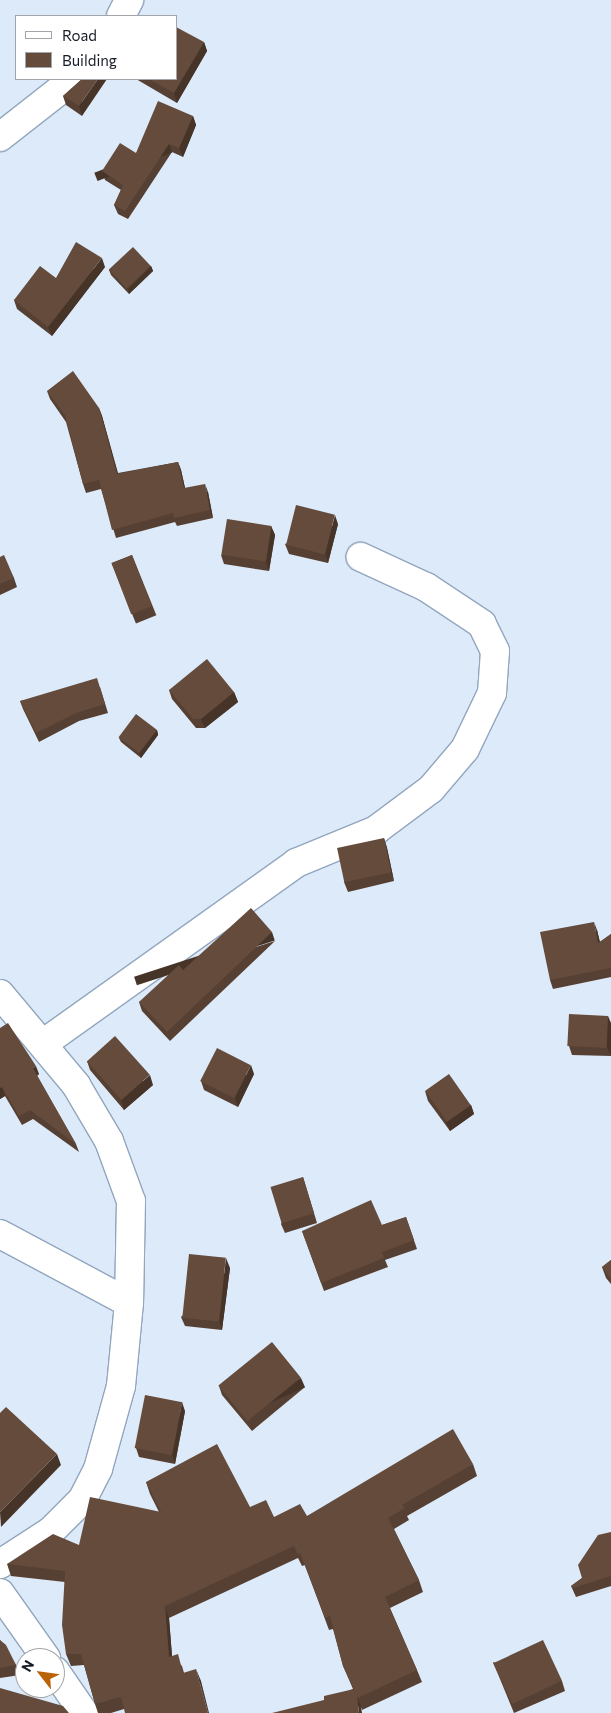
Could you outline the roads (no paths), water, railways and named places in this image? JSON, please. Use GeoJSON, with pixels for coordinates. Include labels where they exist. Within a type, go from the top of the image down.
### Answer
{"type":"FeatureCollection","features":[{"type":"Feature","properties":{"kind":"street"},"geometry":{"type":"LineString","coordinates":[[122,15],[130,0]]}},
{"type":"Feature","properties":{"kind":"street"},"geometry":{"type":"LineString","coordinates":[[0,137],[73,80]]}},
{"type":"Feature","properties":{"kind":"street"},"geometry":{"type":"LineString","coordinates":[[44,1043],[296,863],[376,830],[431,789],[464,750],[492,693],[495,651],[482,624],[426,587],[361,557]]}},
{"type":"Feature","properties":{"kind":"street"},"geometry":{"type":"LineString","coordinates":[[0,994],[44,1043],[76,1085],[109,1141],[131,1201],[130,1303],[121,1386],[98,1469],[82,1500],[50,1531],[0,1564]]}},
{"type":"Feature","properties":{"kind":"street"},"geometry":{"type":"LineString","coordinates":[[0,1234],[130,1303]]}},
{"type":"Feature","properties":{"kind":"street"},"geometry":{"type":"LineString","coordinates":[[0,1593],[39,1648]]}},
{"type":"Feature","properties":{"kind":"street"},"geometry":{"type":"LineString","coordinates":[[65,1685],[84,1713]]}}]}
